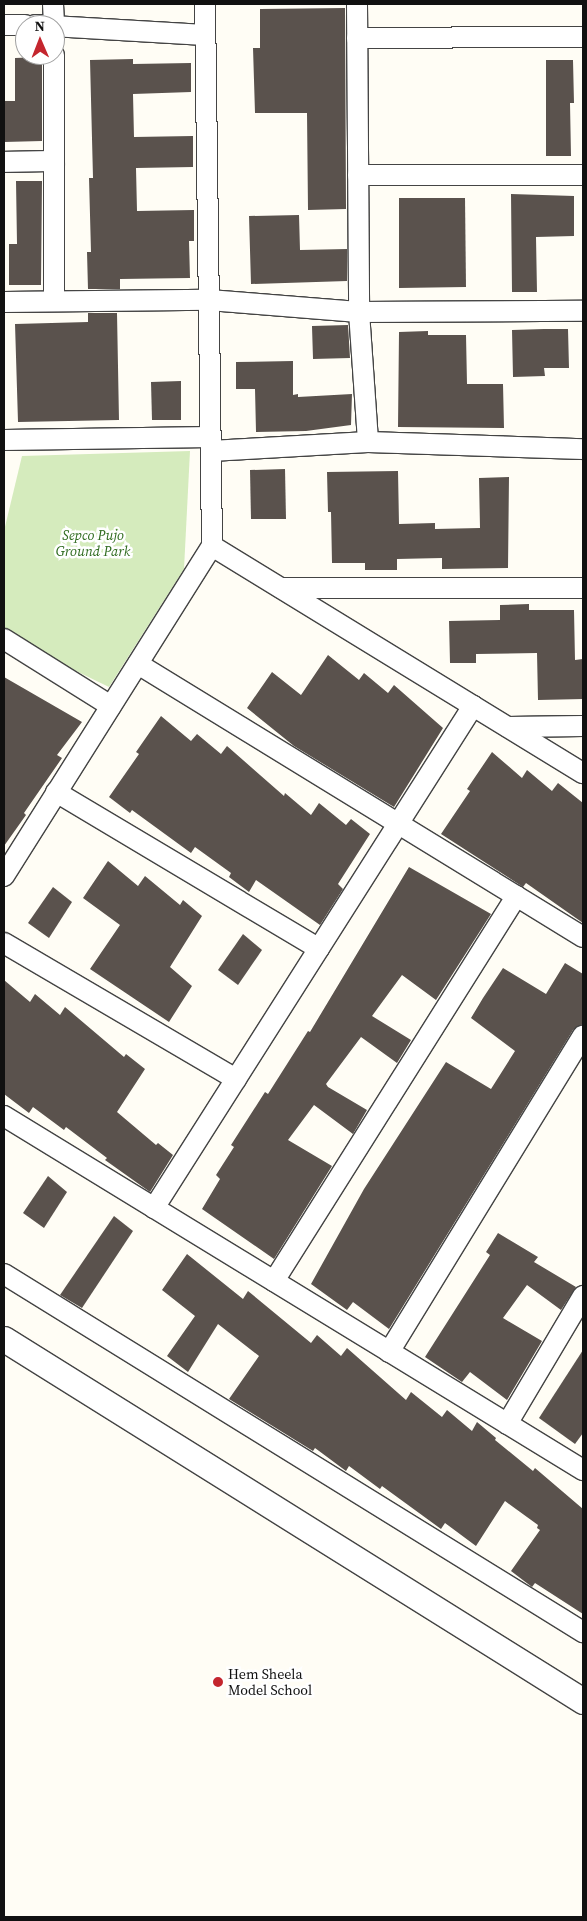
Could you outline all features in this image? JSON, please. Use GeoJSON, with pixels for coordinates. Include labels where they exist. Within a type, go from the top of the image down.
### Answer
{"type":"FeatureCollection","features":[{"type":"Feature","properties":{"kind":"street"},"geometry":{"type":"LineString","coordinates":[[4,876],[212,546],[205,4]]}},
{"type":"Feature","properties":{"kind":"street"},"geometry":{"type":"LineString","coordinates":[[357,4],[359,312],[368,442]]}},
{"type":"Feature","properties":{"kind":"street"},"geometry":{"type":"LineString","coordinates":[[65,26],[205,35]]}},
{"type":"Feature","properties":{"kind":"street"},"geometry":{"type":"LineString","coordinates":[[357,38],[583,37]]}},
{"type":"Feature","properties":{"kind":"street"},"geometry":{"type":"LineString","coordinates":[[54,65],[54,301]]}},
{"type":"Feature","properties":{"kind":"street"},"geometry":{"type":"LineString","coordinates":[[4,162],[54,161]]}},
{"type":"Feature","properties":{"kind":"street"},"geometry":{"type":"LineString","coordinates":[[358,175],[583,175]]}},
{"type":"Feature","properties":{"kind":"street"},"geometry":{"type":"LineString","coordinates":[[4,302],[209,300],[359,312],[583,311]]}},
{"type":"Feature","properties":{"kind":"street"},"geometry":{"type":"LineString","coordinates":[[4,440],[211,444],[368,442],[583,449]]}},
{"type":"Feature","properties":{"kind":"street"},"geometry":{"type":"LineString","coordinates":[[212,546],[583,773]]}},
{"type":"Feature","properties":{"kind":"street"},"geometry":{"type":"LineString","coordinates":[[280,588],[583,588]]}},
{"type":"Feature","properties":{"kind":"street"},"geometry":{"type":"LineString","coordinates":[[4,639],[111,706]]}},
{"type":"Feature","properties":{"kind":"street"},"geometry":{"type":"LineString","coordinates":[[138,664],[583,937]]}},
{"type":"Feature","properties":{"kind":"street"},"geometry":{"type":"LineString","coordinates":[[154,1208],[473,706]]}},
{"type":"Feature","properties":{"kind":"street"},"geometry":{"type":"LineString","coordinates":[[507,727],[583,726]]}},
{"type":"Feature","properties":{"kind":"street"},"geometry":{"type":"LineString","coordinates":[[56,792],[319,949]]}},
{"type":"Feature","properties":{"kind":"street"},"geometry":{"type":"LineString","coordinates":[[274,1282],[516,896]]}},
{"type":"Feature","properties":{"kind":"street"},"geometry":{"type":"LineString","coordinates":[[4,942],[236,1079]]}},
{"type":"Feature","properties":{"kind":"street"},"geometry":{"type":"LineString","coordinates":[[388,1352],[583,1036]]}},
{"type":"Feature","properties":{"kind":"street"},"geometry":{"type":"LineString","coordinates":[[4,1116],[583,1470]]}},
{"type":"Feature","properties":{"kind":"street"},"geometry":{"type":"LineString","coordinates":[[4,1274],[583,1632]]}},
{"type":"Feature","properties":{"kind":"street"},"geometry":{"type":"LineString","coordinates":[[507,1424],[583,1296]]}},
{"type":"Feature","properties":{"kind":"street"},"geometry":{"type":"LineString","coordinates":[[4,1322],[583,1681]]}},
{"type":"Feature","properties":{"kind":"street"},"geometry":{"type":"LineString","coordinates":[[4,1339],[583,1701]]}},
{"type":"Feature","properties":{"kind":"green space","name":"Sepco Pujo Ground Park"},"geometry":{"type":"Polygon","coordinates":[[[190,451],[184,569],[109,687],[4,636],[4,531],[22,456],[190,451]]]}},
{"type":"Feature","properties":{"kind":"building"},"geometry":{"type":"Polygon","coordinates":[[[345,8],[346,209],[308,210],[307,113],[255,113],[253,48],[260,48],[260,9],[345,8]]]}},
{"type":"Feature","properties":{"kind":"building"},"geometry":{"type":"Polygon","coordinates":[[[133,59],[133,64],[191,63],[191,92],[133,94],[134,137],[193,136],[193,167],[136,168],[137,211],[194,210],[194,241],[189,241],[190,278],[120,279],[120,289],[88,289],[87,252],[91,252],[89,178],[93,178],[90,60],[133,59]]]}},
{"type":"Feature","properties":{"kind":"building"},"geometry":{"type":"Polygon","coordinates":[[[546,60],[573,60],[574,103],[570,103],[571,156],[546,156],[546,60]]]}},
{"type":"Feature","properties":{"kind":"building"},"geometry":{"type":"Polygon","coordinates":[[[15,65],[42,65],[42,141],[4,142],[4,101],[15,101],[15,65]]]}},
{"type":"Feature","properties":{"kind":"building"},"geometry":{"type":"Polygon","coordinates":[[[16,181],[42,181],[41,285],[9,285],[9,244],[17,244],[16,181]]]}},
{"type":"Feature","properties":{"kind":"building"},"geometry":{"type":"Polygon","coordinates":[[[511,194],[574,196],[574,236],[536,237],[537,292],[512,292],[511,194]]]}},
{"type":"Feature","properties":{"kind":"building"},"geometry":{"type":"Polygon","coordinates":[[[399,198],[465,198],[466,287],[399,288],[399,198]]]}},
{"type":"Feature","properties":{"kind":"building"},"geometry":{"type":"Polygon","coordinates":[[[299,215],[300,250],[347,249],[347,281],[251,284],[249,216],[299,215]]]}},
{"type":"Feature","properties":{"kind":"building"},"geometry":{"type":"Polygon","coordinates":[[[88,313],[117,313],[119,420],[18,422],[15,324],[88,322],[88,313]]]}},
{"type":"Feature","properties":{"kind":"building"},"geometry":{"type":"Polygon","coordinates":[[[348,325],[350,358],[313,359],[312,326],[348,325]]]}},
{"type":"Feature","properties":{"kind":"building"},"geometry":{"type":"Polygon","coordinates":[[[568,329],[569,368],[544,368],[545,376],[513,377],[512,330],[568,329]]]}},
{"type":"Feature","properties":{"kind":"building"},"geometry":{"type":"Polygon","coordinates":[[[428,331],[428,335],[466,335],[467,384],[503,384],[504,428],[398,427],[399,332],[428,331]]]}},
{"type":"Feature","properties":{"kind":"building"},"geometry":{"type":"Polygon","coordinates":[[[293,361],[293,395],[298,394],[298,397],[352,394],[351,425],[306,431],[256,432],[255,389],[236,389],[236,362],[293,361]]]}},
{"type":"Feature","properties":{"kind":"building"},"geometry":{"type":"Polygon","coordinates":[[[181,381],[181,420],[152,420],[151,382],[181,381]]]}},
{"type":"Feature","properties":{"kind":"building"},"geometry":{"type":"Polygon","coordinates":[[[285,469],[286,519],[251,519],[250,470],[285,469]]]}},
{"type":"Feature","properties":{"kind":"building"},"geometry":{"type":"Polygon","coordinates":[[[398,471],[399,524],[435,523],[435,529],[480,528],[479,478],[509,477],[508,568],[442,569],[442,558],[397,559],[397,570],[365,570],[365,563],[332,563],[331,512],[328,512],[327,472],[398,471]]]}},
{"type":"Feature","properties":{"kind":"building"},"geometry":{"type":"Polygon","coordinates":[[[529,604],[529,610],[574,610],[575,660],[583,659],[583,699],[538,700],[537,653],[476,654],[476,663],[450,663],[449,621],[500,620],[500,605],[529,604]]]}},
{"type":"Feature","properties":{"kind":"building"},"geometry":{"type":"Polygon","coordinates":[[[328,655],[359,680],[364,673],[388,693],[394,685],[443,728],[394,807],[294,746],[247,708],[272,672],[301,695],[328,655]]]}},
{"type":"Feature","properties":{"kind":"building"},"geometry":{"type":"Polygon","coordinates":[[[4,677],[82,722],[57,755],[62,758],[4,846],[4,677]]]}},
{"type":"Feature","properties":{"kind":"building"},"geometry":{"type":"Polygon","coordinates":[[[161,716],[191,741],[197,734],[221,754],[227,746],[284,796],[285,793],[311,815],[319,803],[346,825],[351,819],[370,834],[338,884],[343,889],[320,925],[256,880],[249,892],[229,877],[231,873],[195,847],[191,853],[132,810],[130,813],[109,797],[139,754],[136,752],[161,716]]]}},
{"type":"Feature","properties":{"kind":"building"},"geometry":{"type":"Polygon","coordinates":[[[492,752],[522,778],[527,770],[552,791],[558,783],[583,803],[583,923],[526,883],[523,887],[441,834],[470,791],[467,789],[492,752]]]}},
{"type":"Feature","properties":{"kind":"building"},"geometry":{"type":"Polygon","coordinates":[[[108,861],[138,886],[145,876],[180,905],[183,900],[202,916],[170,967],[192,986],[169,1022],[90,969],[120,925],[83,898],[108,861]]]}},
{"type":"Feature","properties":{"kind":"building"},"geometry":{"type":"Polygon","coordinates":[[[409,867],[491,914],[436,1000],[402,975],[372,1016],[411,1040],[397,1063],[361,1037],[326,1084],[367,1110],[353,1134],[314,1105],[288,1140],[332,1166],[274,1259],[202,1209],[220,1179],[216,1175],[234,1147],[231,1145],[265,1092],[268,1094],[308,1031],[310,1032],[409,867]]]}},
{"type":"Feature","properties":{"kind":"building"},"geometry":{"type":"Polygon","coordinates":[[[53,887],[72,902],[49,938],[28,923],[53,887]]]}},
{"type":"Feature","properties":{"kind":"building"},"geometry":{"type":"Polygon","coordinates":[[[243,934],[262,950],[238,985],[218,970],[243,934]]]}},
{"type":"Feature","properties":{"kind":"building"},"geometry":{"type":"Polygon","coordinates":[[[565,963],[583,974],[583,1024],[573,1030],[389,1329],[353,1302],[347,1310],[311,1284],[364,1189],[446,1062],[491,1089],[515,1051],[471,1018],[483,998],[503,968],[546,994],[565,963]]]}},
{"type":"Feature","properties":{"kind":"building"},"geometry":{"type":"Polygon","coordinates":[[[4,980],[30,1002],[35,994],[60,1015],[65,1007],[124,1057],[126,1054],[145,1069],[117,1112],[156,1145],[158,1143],[173,1155],[150,1192],[105,1160],[107,1158],[66,1127],[64,1130],[33,1107],[29,1113],[4,1094],[4,980]]]}},
{"type":"Feature","properties":{"kind":"building"},"geometry":{"type":"Polygon","coordinates":[[[48,1176],[67,1192],[44,1228],[23,1213],[48,1176]]]}},
{"type":"Feature","properties":{"kind":"building"},"geometry":{"type":"Polygon","coordinates":[[[114,1216],[133,1231],[82,1308],[60,1295],[114,1216]]]}},
{"type":"Feature","properties":{"kind":"building"},"geometry":{"type":"Polygon","coordinates":[[[498,1233],[538,1257],[534,1262],[576,1287],[561,1310],[527,1285],[503,1318],[542,1341],[507,1400],[470,1372],[462,1382],[425,1357],[490,1255],[486,1252],[498,1233]]]}},
{"type":"Feature","properties":{"kind":"building"},"geometry":{"type":"Polygon","coordinates":[[[187,1254],[243,1299],[248,1291],[311,1343],[317,1335],[341,1356],[347,1348],[406,1400],[411,1392],[442,1417],[447,1410],[472,1431],[477,1422],[496,1438],[495,1440],[533,1471],[535,1468],[583,1509],[583,1614],[535,1583],[532,1587],[511,1571],[540,1530],[537,1528],[538,1525],[505,1501],[476,1546],[445,1523],[441,1529],[382,1486],[380,1489],[349,1466],[346,1471],[315,1448],[313,1451],[229,1399],[259,1356],[218,1324],[188,1372],[167,1356],[195,1316],[162,1290],[187,1254]]]}},
{"type":"Feature","properties":{"kind":"building"},"geometry":{"type":"Polygon","coordinates":[[[583,1350],[583,1433],[575,1444],[539,1418],[583,1350]]]}},
{"type":"Feature","properties":{"kind":"place","name":"Hem Sheela Model School"},"geometry":{"type":"Point","coordinates":[218,1682]}}]}
